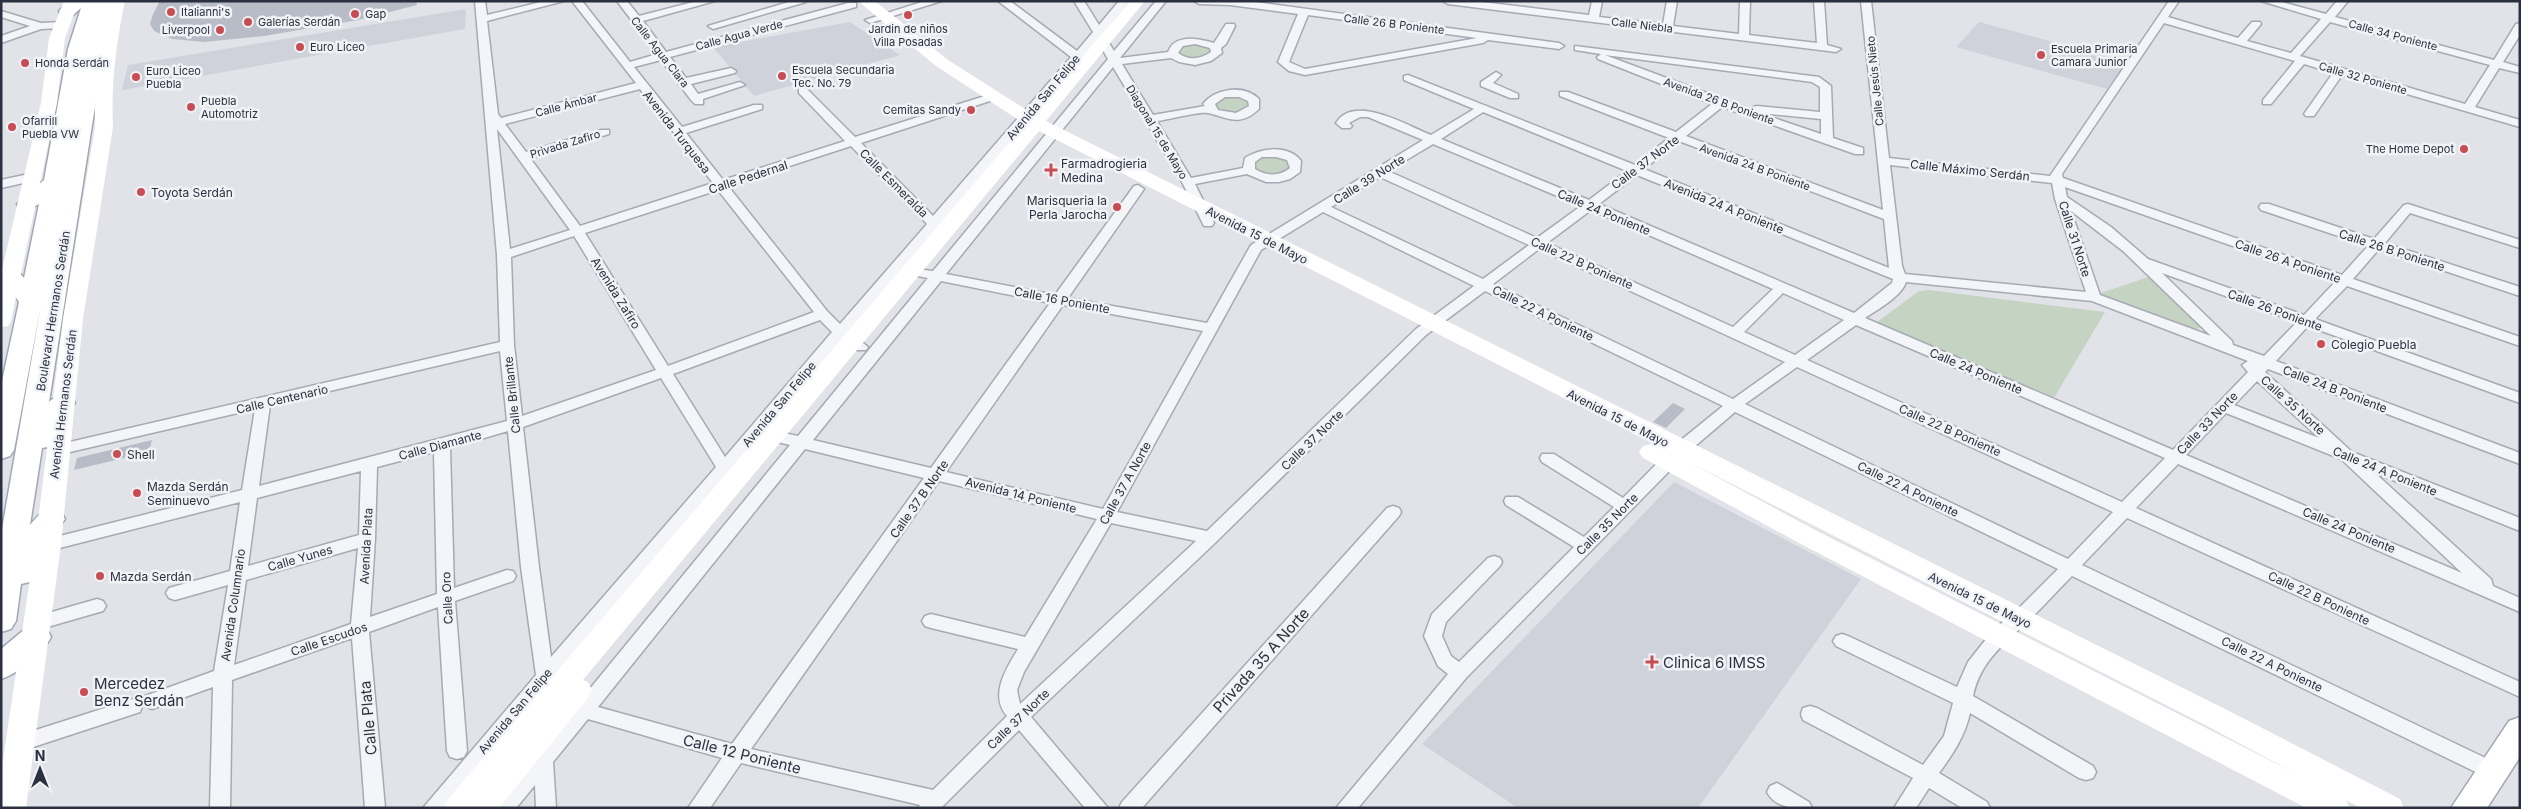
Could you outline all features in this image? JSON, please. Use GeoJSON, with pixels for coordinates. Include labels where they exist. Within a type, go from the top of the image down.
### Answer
{"type":"FeatureCollection","features":[{"type":"Feature","properties":{"kind":"main road","name":"Boulevard Hermanos Serdán"},"geometry":{"type":"LineString","coordinates":[[1,621],[54,306],[60,182],[62,84],[76,55],[92,1]]}},
{"type":"Feature","properties":{"kind":"main road","name":"Boulevard Hermanos Serdán"},"geometry":{"type":"LineString","coordinates":[[1,450],[31,303],[106,1]]}},
{"type":"Feature","properties":{"kind":"main road","name":"Avenida Hermanos Serdán"},"geometry":{"type":"LineString","coordinates":[[11,808],[50,532],[57,450],[73,319],[104,127],[103,97],[108,46],[118,1]]}},
{"type":"Feature","properties":{"kind":"main road","name":"Avenida San Felipe"},"geometry":{"type":"LineString","coordinates":[[1106,46],[1138,1]]}},
{"type":"Feature","properties":{"kind":"main road","name":"Avenida San Felipe"},"geometry":{"type":"LineString","coordinates":[[459,808],[561,698],[787,439],[851,340],[924,273],[1036,129],[1147,1]]}},
{"type":"Feature","properties":{"kind":"main road","name":"Avenida 15 de Mayo"},"geometry":{"type":"LineString","coordinates":[[855,2],[877,18],[948,83],[991,102],[1138,188],[1205,215]]}},
{"type":"Feature","properties":{"kind":"main road"},"geometry":{"type":"LineString","coordinates":[[1,321],[33,177],[62,84],[54,59],[70,10]]}},
{"type":"Feature","properties":{"kind":"main road"},"geometry":{"type":"LineString","coordinates":[[54,59],[76,55]]}},
{"type":"Feature","properties":{"kind":"main road"},"geometry":{"type":"LineString","coordinates":[[991,102],[1025,106],[1040,101]]}},
{"type":"Feature","properties":{"kind":"main road","name":"Avenida 15 de Mayo"},"geometry":{"type":"LineString","coordinates":[[991,102],[1036,129],[1675,455],[1808,537],[2009,626],[2389,808]]}},
{"type":"Feature","properties":{"kind":"main road"},"geometry":{"type":"LineString","coordinates":[[27,209],[60,182],[97,168]]}},
{"type":"Feature","properties":{"kind":"main road"},"geometry":{"type":"LineString","coordinates":[[12,277],[31,303]]}},
{"type":"Feature","properties":{"kind":"main road"},"geometry":{"type":"LineString","coordinates":[[54,306],[73,319]]}},
{"type":"Feature","properties":{"kind":"main road"},"geometry":{"type":"LineString","coordinates":[[28,463],[42,449],[50,414],[63,403]]}},
{"type":"Feature","properties":{"kind":"main road"},"geometry":{"type":"LineString","coordinates":[[7,588],[21,573],[32,542],[50,532]]}},
{"type":"Feature","properties":{"kind":"main road","name":"Avenida 15 de Mayo"},"geometry":{"type":"LineString","coordinates":[[2009,626],[2335,808]]}},
{"type":"Feature","properties":{"kind":"main road"},"geometry":{"type":"LineString","coordinates":[[1,666],[37,630]]}},
{"type":"Feature","properties":{"kind":"main road","name":"Avenida San Felipe"},"geometry":{"type":"LineString","coordinates":[[481,808],[561,698]]}},
{"type":"Feature","properties":{"kind":"main road"},"geometry":{"type":"LineString","coordinates":[[2468,808],[2491,770],[2520,730]]}},
{"type":"Feature","properties":{"kind":"street","name":"Calle Brillante"},"geometry":{"type":"LineString","coordinates":[[480,1],[494,120],[504,256],[507,345],[530,567],[561,698]]}},
{"type":"Feature","properties":{"kind":"street"},"geometry":{"type":"LineString","coordinates":[[482,19],[559,1]]}},
{"type":"Feature","properties":{"kind":"street","name":"Avenida Turquesa"},"geometry":{"type":"LineString","coordinates":[[577,1],[822,314],[851,340]]}},
{"type":"Feature","properties":{"kind":"street","name":"Calle Agua Clara"},"geometry":{"type":"LineString","coordinates":[[622,1],[697,100],[740,85]]}},
{"type":"Feature","properties":{"kind":"street"},"geometry":{"type":"LineString","coordinates":[[635,20],[710,1]]}},
{"type":"Feature","properties":{"kind":"street"},"geometry":{"type":"LineString","coordinates":[[877,18],[937,1]]}},
{"type":"Feature","properties":{"kind":"street"},"geometry":{"type":"LineString","coordinates":[[1003,1],[1077,56]]}},
{"type":"Feature","properties":{"kind":"street","name":"Diagonal 15 de Mayo"},"geometry":{"type":"LineString","coordinates":[[1079,1],[1188,182],[1205,215]]}},
{"type":"Feature","properties":{"kind":"street","name":"Avenida San Felipe"},"geometry":{"type":"LineString","coordinates":[[1106,46],[1125,1]]}},
{"type":"Feature","properties":{"kind":"street","name":"Avenida San Felipe"},"geometry":{"type":"LineString","coordinates":[[504,808],[543,760],[561,698],[724,468],[851,340],[934,224],[1036,129],[1040,101],[1077,56],[1106,46],[1161,1]]}},
{"type":"Feature","properties":{"kind":"street","name":"Calle 26 B Poniente"},"geometry":{"type":"LineString","coordinates":[[1199,1],[1227,2],[1559,46]]}},
{"type":"Feature","properties":{"kind":"street"},"geometry":{"type":"LineString","coordinates":[[1593,19],[1597,1]]}},
{"type":"Feature","properties":{"kind":"street"},"geometry":{"type":"LineString","coordinates":[[1667,28],[1672,1]]}},
{"type":"Feature","properties":{"kind":"street"},"geometry":{"type":"LineString","coordinates":[[1744,38],[1745,1]]}},
{"type":"Feature","properties":{"kind":"street"},"geometry":{"type":"LineString","coordinates":[[1819,1],[1822,47]]}},
{"type":"Feature","properties":{"kind":"street","name":"Calle Jesús Nieto"},"geometry":{"type":"LineString","coordinates":[[1866,1],[1895,266],[1900,277]]}},
{"type":"Feature","properties":{"kind":"street"},"geometry":{"type":"LineString","coordinates":[[2056,180],[2058,168],[2174,1]]}},
{"type":"Feature","properties":{"kind":"street","name":"Calle 34 Poniente"},"geometry":{"type":"LineString","coordinates":[[2266,1],[2520,70]]}},
{"type":"Feature","properties":{"kind":"street"},"geometry":{"type":"LineString","coordinates":[[2267,102],[2297,58],[2343,1]]}},
{"type":"Feature","properties":{"kind":"street"},"geometry":{"type":"LineString","coordinates":[[713,26],[801,2],[815,15]]}},
{"type":"Feature","properties":{"kind":"street","name":"Calle Agua Verde"},"geometry":{"type":"LineString","coordinates":[[626,66],[815,15],[855,2]]}},
{"type":"Feature","properties":{"kind":"street","name":"Calle Niebla"},"geometry":{"type":"LineString","coordinates":[[1456,2],[1521,6],[1593,19],[1836,49]]}},
{"type":"Feature","properties":{"kind":"street"},"geometry":{"type":"LineString","coordinates":[[1,40],[40,26],[70,10]]}},
{"type":"Feature","properties":{"kind":"street"},"geometry":{"type":"LineString","coordinates":[[1304,12],[1283,62],[1286,67],[1303,72],[1313,72],[1496,37]]}},
{"type":"Feature","properties":{"kind":"street"},"geometry":{"type":"LineString","coordinates":[[1,14],[40,26]]}},
{"type":"Feature","properties":{"kind":"street","name":"Calle 32 Poniente"},"geometry":{"type":"LineString","coordinates":[[2162,19],[2520,124]]}},
{"type":"Feature","properties":{"kind":"street"},"geometry":{"type":"LineString","coordinates":[[2240,42],[2256,24]]}},
{"type":"Feature","properties":{"kind":"street"},"geometry":{"type":"LineString","coordinates":[[1173,54],[1175,46],[1187,41],[1203,41],[1215,46],[1222,44],[1230,26]]}},
{"type":"Feature","properties":{"kind":"street"},"geometry":{"type":"LineString","coordinates":[[2468,108],[2520,26]]}},
{"type":"Feature","properties":{"kind":"street","name":"Calle 32 Poniente"},"geometry":{"type":"LineString","coordinates":[[2154,32],[2206,31]]}},
{"type":"Feature","properties":{"kind":"street"},"geometry":{"type":"LineString","coordinates":[[1106,46],[1128,61],[1173,54],[1183,60],[1199,61],[1217,53],[1215,46]]}},
{"type":"Feature","properties":{"kind":"street","name":"Avenida 26 B Poniente"},"geometry":{"type":"LineString","coordinates":[[1826,116],[1825,86],[1820,81],[1579,48],[1720,103],[1859,151]]}},
{"type":"Feature","properties":{"kind":"street"},"geometry":{"type":"LineString","coordinates":[[684,82],[731,71]]}},
{"type":"Feature","properties":{"kind":"street"},"geometry":{"type":"LineString","coordinates":[[2310,114],[2340,71]]}},
{"type":"Feature","properties":{"kind":"street"},"geometry":{"type":"LineString","coordinates":[[1496,75],[1485,84],[1514,96]]}},
{"type":"Feature","properties":{"kind":"street","name":"Avenida 24 A Poniente"},"geometry":{"type":"LineString","coordinates":[[1408,78],[1900,277],[2094,297]]}},
{"type":"Feature","properties":{"kind":"street","name":"Calle Ámbar"},"geometry":{"type":"LineString","coordinates":[[494,120],[641,85]]}},
{"type":"Feature","properties":{"kind":"street","name":"Calle 39 Norte"},"geometry":{"type":"LineString","coordinates":[[1263,244],[1324,208],[1432,139],[1478,107],[1498,90]]}},
{"type":"Feature","properties":{"kind":"street","name":"Calle Esmeralda"},"geometry":{"type":"LineString","coordinates":[[803,91],[934,224]]}},
{"type":"Feature","properties":{"kind":"street","name":"Avenida 24 B Poniente"},"geometry":{"type":"LineString","coordinates":[[1564,94],[1890,218]]}},
{"type":"Feature","properties":{"kind":"street","name":"Calle Pedernal"},"geometry":{"type":"LineString","coordinates":[[504,256],[853,142],[991,102]]}},
{"type":"Feature","properties":{"kind":"street","name":"Calle 37 Norte"},"geometry":{"type":"LineString","coordinates":[[932,804],[1018,718],[1210,538],[1426,328],[1588,204],[1636,171],[1720,103]]}},
{"type":"Feature","properties":{"kind":"street"},"geometry":{"type":"LineString","coordinates":[[678,132],[758,107]]}},
{"type":"Feature","properties":{"kind":"street"},"geometry":{"type":"LineString","coordinates":[[1734,107],[1826,116],[1827,140]]}},
{"type":"Feature","properties":{"kind":"street"},"geometry":{"type":"LineString","coordinates":[[1150,119],[1210,108]]}},
{"type":"Feature","properties":{"kind":"street","name":"Calle 24 Poniente"},"geometry":{"type":"LineString","coordinates":[[1346,126],[1343,124],[1344,121],[1358,113],[1366,113],[1432,139],[1588,204],[2520,605]]}},
{"type":"Feature","properties":{"kind":"street","name":"Avenida Zafiro"},"geometry":{"type":"LineString","coordinates":[[494,120],[525,156],[578,232],[724,468]]}},
{"type":"Feature","properties":{"kind":"street","name":"Privada Zafiro"},"geometry":{"type":"LineString","coordinates":[[525,156],[605,132]]}},
{"type":"Feature","properties":{"kind":"street","name":"Calle Máximo Serdán"},"geometry":{"type":"LineString","coordinates":[[1884,161],[2056,180]]}},
{"type":"Feature","properties":{"kind":"street"},"geometry":{"type":"LineString","coordinates":[[1188,182],[1249,170]]}},
{"type":"Feature","properties":{"kind":"street","name":"Calle 22 B Poniente"},"geometry":{"type":"LineString","coordinates":[[1380,172],[1538,242],[2520,690]]}},
{"type":"Feature","properties":{"kind":"street"},"geometry":{"type":"LineString","coordinates":[[1,184],[33,177]]}},
{"type":"Feature","properties":{"kind":"street","name":"Calle 31 Norte"},"geometry":{"type":"LineString","coordinates":[[2056,180],[2094,297]]}},
{"type":"Feature","properties":{"kind":"street","name":"Calle 26 A Poniente"},"geometry":{"type":"LineString","coordinates":[[2056,180],[2520,342]]}},
{"type":"Feature","properties":{"kind":"street","name":"Calle 37 B Norte"},"geometry":{"type":"LineString","coordinates":[[698,808],[1138,188]]}},
{"type":"Feature","properties":{"kind":"street","name":"Calle 35 Norte"},"geometry":{"type":"LineString","coordinates":[[2061,198],[2095,221],[2142,262],[2234,350],[2261,367],[2351,458],[2520,618]]}},
{"type":"Feature","properties":{"kind":"street","name":"Calle 26 B Poniente"},"geometry":{"type":"LineString","coordinates":[[2265,207],[2520,292]]}},
{"type":"Feature","properties":{"kind":"street","name":"Calle 22 A Poniente"},"geometry":{"type":"LineString","coordinates":[[1324,208],[2491,770]]}},
{"type":"Feature","properties":{"kind":"street","name":"Calle 33 Norte"},"geometry":{"type":"LineString","coordinates":[[1904,808],[1951,741],[1958,726],[1967,682],[1974,667],[2009,626],[2070,567],[2344,281],[2408,208],[2520,244]]}},
{"type":"Feature","properties":{"kind":"street","name":"Calle 37 A Norte"},"geometry":{"type":"LineString","coordinates":[[1098,808],[1018,718],[1010,706],[1008,690],[1015,670],[1029,645],[1107,516],[1211,328],[1263,244]]}},
{"type":"Feature","properties":{"kind":"street","name":"Calle 26 Poniente"},"geometry":{"type":"LineString","coordinates":[[2142,262],[2520,398]]}},
{"type":"Feature","properties":{"kind":"street","name":"Avenida San Felipe"},"geometry":{"type":"LineString","coordinates":[[433,808],[561,698],[787,439],[924,273]]}},
{"type":"Feature","properties":{"kind":"street","name":"Calle 16 Poniente"},"geometry":{"type":"LineString","coordinates":[[924,273],[1211,328]]}},
{"type":"Feature","properties":{"kind":"street","name":"Calle 35 Norte"},"geometry":{"type":"LineString","coordinates":[[1346,808],[1460,673],[1675,455],[1734,405],[1855,319],[1895,288],[1900,277]]}},
{"type":"Feature","properties":{"kind":"street"},"geometry":{"type":"LineString","coordinates":[[1735,332],[1781,288]]}},
{"type":"Feature","properties":{"kind":"street"},"geometry":{"type":"LineString","coordinates":[[2094,297],[2234,350]]}},
{"type":"Feature","properties":{"kind":"street","name":"Calle Diamante"},"geometry":{"type":"LineString","coordinates":[[50,532],[249,494],[442,445],[515,424],[665,372],[822,314]]}},
{"type":"Feature","properties":{"kind":"street","name":"Calle Centenario"},"geometry":{"type":"LineString","coordinates":[[57,450],[507,345]]}},
{"type":"Feature","properties":{"kind":"street","name":"Calle 24 B Poniente"},"geometry":{"type":"LineString","coordinates":[[2261,367],[2520,459]]}},
{"type":"Feature","properties":{"kind":"street","name":"Avenida Columnario"},"geometry":{"type":"LineString","coordinates":[[220,808],[223,676],[263,403]]}},
{"type":"Feature","properties":{"kind":"street","name":"Calle 24 A Poniente"},"geometry":{"type":"LineString","coordinates":[[2223,406],[2520,525]]}},
{"type":"Feature","properties":{"kind":"street","name":"Avenida 14 Poniente"},"geometry":{"type":"LineString","coordinates":[[787,439],[1107,516],[1210,538]]}},
{"type":"Feature","properties":{"kind":"street","name":"Calle Oro"},"geometry":{"type":"LineString","coordinates":[[442,445],[446,598],[457,751]]}},
{"type":"Feature","properties":{"kind":"street"},"geometry":{"type":"LineString","coordinates":[[1548,458],[1610,499],[1625,506]]}},
{"type":"Feature","properties":{"kind":"street","name":"Avenida Plata"},"geometry":{"type":"LineString","coordinates":[[360,628],[367,539],[369,463]]}},
{"type":"Feature","properties":{"kind":"street"},"geometry":{"type":"LineString","coordinates":[[1512,502],[1585,546]]}},
{"type":"Feature","properties":{"kind":"street","name":"Privada 35 A Norte"},"geometry":{"type":"LineString","coordinates":[[1129,808],[1393,512]]}},
{"type":"Feature","properties":{"kind":"street","name":"Calle Yunes"},"geometry":{"type":"LineString","coordinates":[[175,593],[367,539]]}},
{"type":"Feature","properties":{"kind":"street"},"geometry":{"type":"LineString","coordinates":[[1460,673],[1444,661],[1433,636],[1438,619],[1494,562]]}},
{"type":"Feature","properties":{"kind":"street","name":"Calle Escudos"},"geometry":{"type":"LineString","coordinates":[[152,701],[507,576]]}},
{"type":"Feature","properties":{"kind":"street"},"geometry":{"type":"LineString","coordinates":[[37,630],[97,606]]}},
{"type":"Feature","properties":{"kind":"street"},"geometry":{"type":"LineString","coordinates":[[931,621],[1029,645]]}},
{"type":"Feature","properties":{"kind":"street","name":"Calle Plata"},"geometry":{"type":"LineString","coordinates":[[360,628],[375,808]]}},
{"type":"Feature","properties":{"kind":"street"},"geometry":{"type":"LineString","coordinates":[[1842,641],[1962,699],[2086,772]]}},
{"type":"Feature","properties":{"kind":"street","name":"Calle 12 Poniente"},"geometry":{"type":"LineString","coordinates":[[561,698],[737,754],[932,804]]}},
{"type":"Feature","properties":{"kind":"street"},"geometry":{"type":"LineString","coordinates":[[21,743],[133,707]]}},
{"type":"Feature","properties":{"kind":"street"},"geometry":{"type":"LineString","coordinates":[[1810,714],[1927,776],[1980,808]]}},
{"type":"Feature","properties":{"kind":"street"},"geometry":{"type":"LineString","coordinates":[[543,760],[546,808]]}},
{"type":"Feature","properties":{"kind":"street"},"geometry":{"type":"LineString","coordinates":[[1777,792],[1802,808]]}},
{"type":"Feature","properties":{"kind":"shaded area","name":"Euro Liceo"},"geometry":{"type":"Polygon","coordinates":[[[466,9],[465,29],[122,90],[128,65],[466,9]]]}},
{"type":"Feature","properties":{"kind":"shaded area","name":"Escuela Secundaria Tec. No. 79"},"geometry":{"type":"Polygon","coordinates":[[[850,22],[900,55],[754,96],[713,47],[850,22]]]}},
{"type":"Feature","properties":{"kind":"shaded area","name":"Escuela Primaria Camara Junior"},"geometry":{"type":"Polygon","coordinates":[[[1979,22],[2127,62],[2107,89],[1956,47],[1979,22]]]}},
{"type":"Feature","properties":{"kind":"shaded area","name":"Clinica 6 IMSS"},"geometry":{"type":"Polygon","coordinates":[[[1674,482],[1861,579],[1698,808],[1518,808],[1422,744],[1674,482]]]}},
{"type":"Feature","properties":{"kind":"green space"},"geometry":{"type":"Polygon","coordinates":[[[1201,42],[1215,48],[1210,57],[1190,60],[1176,54],[1181,45],[1201,42]]]}},
{"type":"Feature","properties":{"kind":"green space"},"geometry":{"type":"Polygon","coordinates":[[[1238,95],[1253,102],[1248,112],[1227,115],[1212,108],[1217,98],[1238,95]]]}},
{"type":"Feature","properties":{"kind":"green space"},"geometry":{"type":"Polygon","coordinates":[[[1278,155],[1294,163],[1290,174],[1267,178],[1251,170],[1255,159],[1278,155]]]}},
{"type":"Feature","properties":{"kind":"green space"},"geometry":{"type":"Polygon","coordinates":[[[2151,276],[2202,327],[2192,331],[2106,299],[2101,293],[2151,276]]]}},
{"type":"Feature","properties":{"kind":"green space"},"geometry":{"type":"Polygon","coordinates":[[[1929,290],[2105,312],[2054,398],[1877,322],[1919,291],[1929,290]]]}},
{"type":"Feature","properties":{"kind":"building","name":"Galerías Serdán"},"geometry":{"type":"Polygon","coordinates":[[[160,1],[416,1],[417,5],[358,20],[264,36],[204,42],[172,39],[154,31],[150,24],[160,1]]]}},
{"type":"Feature","properties":{"kind":"building"},"geometry":{"type":"Polygon","coordinates":[[[1673,403],[1685,409],[1666,428],[1653,422],[1673,403]]]}},
{"type":"Feature","properties":{"kind":"building","name":"Shell"},"geometry":{"type":"Polygon","coordinates":[[[152,440],[149,452],[74,470],[77,458],[152,440]]]}},
{"type":"Feature","properties":{"kind":"place","name":"Italianni's"},"geometry":{"type":"Point","coordinates":[171,12]}},
{"type":"Feature","properties":{"kind":"place","name":"Gap"},"geometry":{"type":"Point","coordinates":[355,14]}},
{"type":"Feature","properties":{"kind":"place","name":"Jardin de niños Villa Posadas"},"geometry":{"type":"Point","coordinates":[908,15]}},
{"type":"Feature","properties":{"kind":"place","name":"Galerías Serdán"},"geometry":{"type":"Point","coordinates":[248,22]}},
{"type":"Feature","properties":{"kind":"place","name":"Liverpool"},"geometry":{"type":"Point","coordinates":[220,30]}},
{"type":"Feature","properties":{"kind":"place","name":"Euro Liceo"},"geometry":{"type":"Point","coordinates":[300,47]}},
{"type":"Feature","properties":{"kind":"place","name":"Escuela Primaria Camara Junior"},"geometry":{"type":"Point","coordinates":[2041,55]}},
{"type":"Feature","properties":{"kind":"place","name":"Honda Serdán"},"geometry":{"type":"Point","coordinates":[25,63]}},
{"type":"Feature","properties":{"kind":"place","name":"Escuela Secundaria Tec. No. 79"},"geometry":{"type":"Point","coordinates":[782,76]}},
{"type":"Feature","properties":{"kind":"place","name":"Euro Liceo Puebla"},"geometry":{"type":"Point","coordinates":[136,77]}},
{"type":"Feature","properties":{"kind":"place","name":"Puebla Automotriz"},"geometry":{"type":"Point","coordinates":[191,107]}},
{"type":"Feature","properties":{"kind":"place","name":"Cemitas Sandy"},"geometry":{"type":"Point","coordinates":[971,110]}},
{"type":"Feature","properties":{"kind":"place","name":"Ofarrill Puebla VW"},"geometry":{"type":"Point","coordinates":[12,127]}},
{"type":"Feature","properties":{"kind":"place","name":"The Home Depot"},"geometry":{"type":"Point","coordinates":[2464,149]}},
{"type":"Feature","properties":{"kind":"place","name":"Farmadrogieria Medina"},"geometry":{"type":"Point","coordinates":[1051,170]}},
{"type":"Feature","properties":{"kind":"place","name":"Toyota Serdán"},"geometry":{"type":"Point","coordinates":[141,192]}},
{"type":"Feature","properties":{"kind":"place","name":"Marisqueria la Perla Jarocha"},"geometry":{"type":"Point","coordinates":[1117,207]}},
{"type":"Feature","properties":{"kind":"place","name":"Colegio Puebla"},"geometry":{"type":"Point","coordinates":[2321,344]}},
{"type":"Feature","properties":{"kind":"place","name":"Shell"},"geometry":{"type":"Point","coordinates":[117,454]}},
{"type":"Feature","properties":{"kind":"place","name":"Mazda Serdán Seminuevo"},"geometry":{"type":"Point","coordinates":[137,493]}},
{"type":"Feature","properties":{"kind":"place","name":"Mazda Serdán"},"geometry":{"type":"Point","coordinates":[100,576]}},
{"type":"Feature","properties":{"kind":"place","name":"Clinica 6 IMSS"},"geometry":{"type":"Point","coordinates":[1652,662]}},
{"type":"Feature","properties":{"kind":"place","name":"Mercedez Benz Serdán"},"geometry":{"type":"Point","coordinates":[84,692]}}]}
